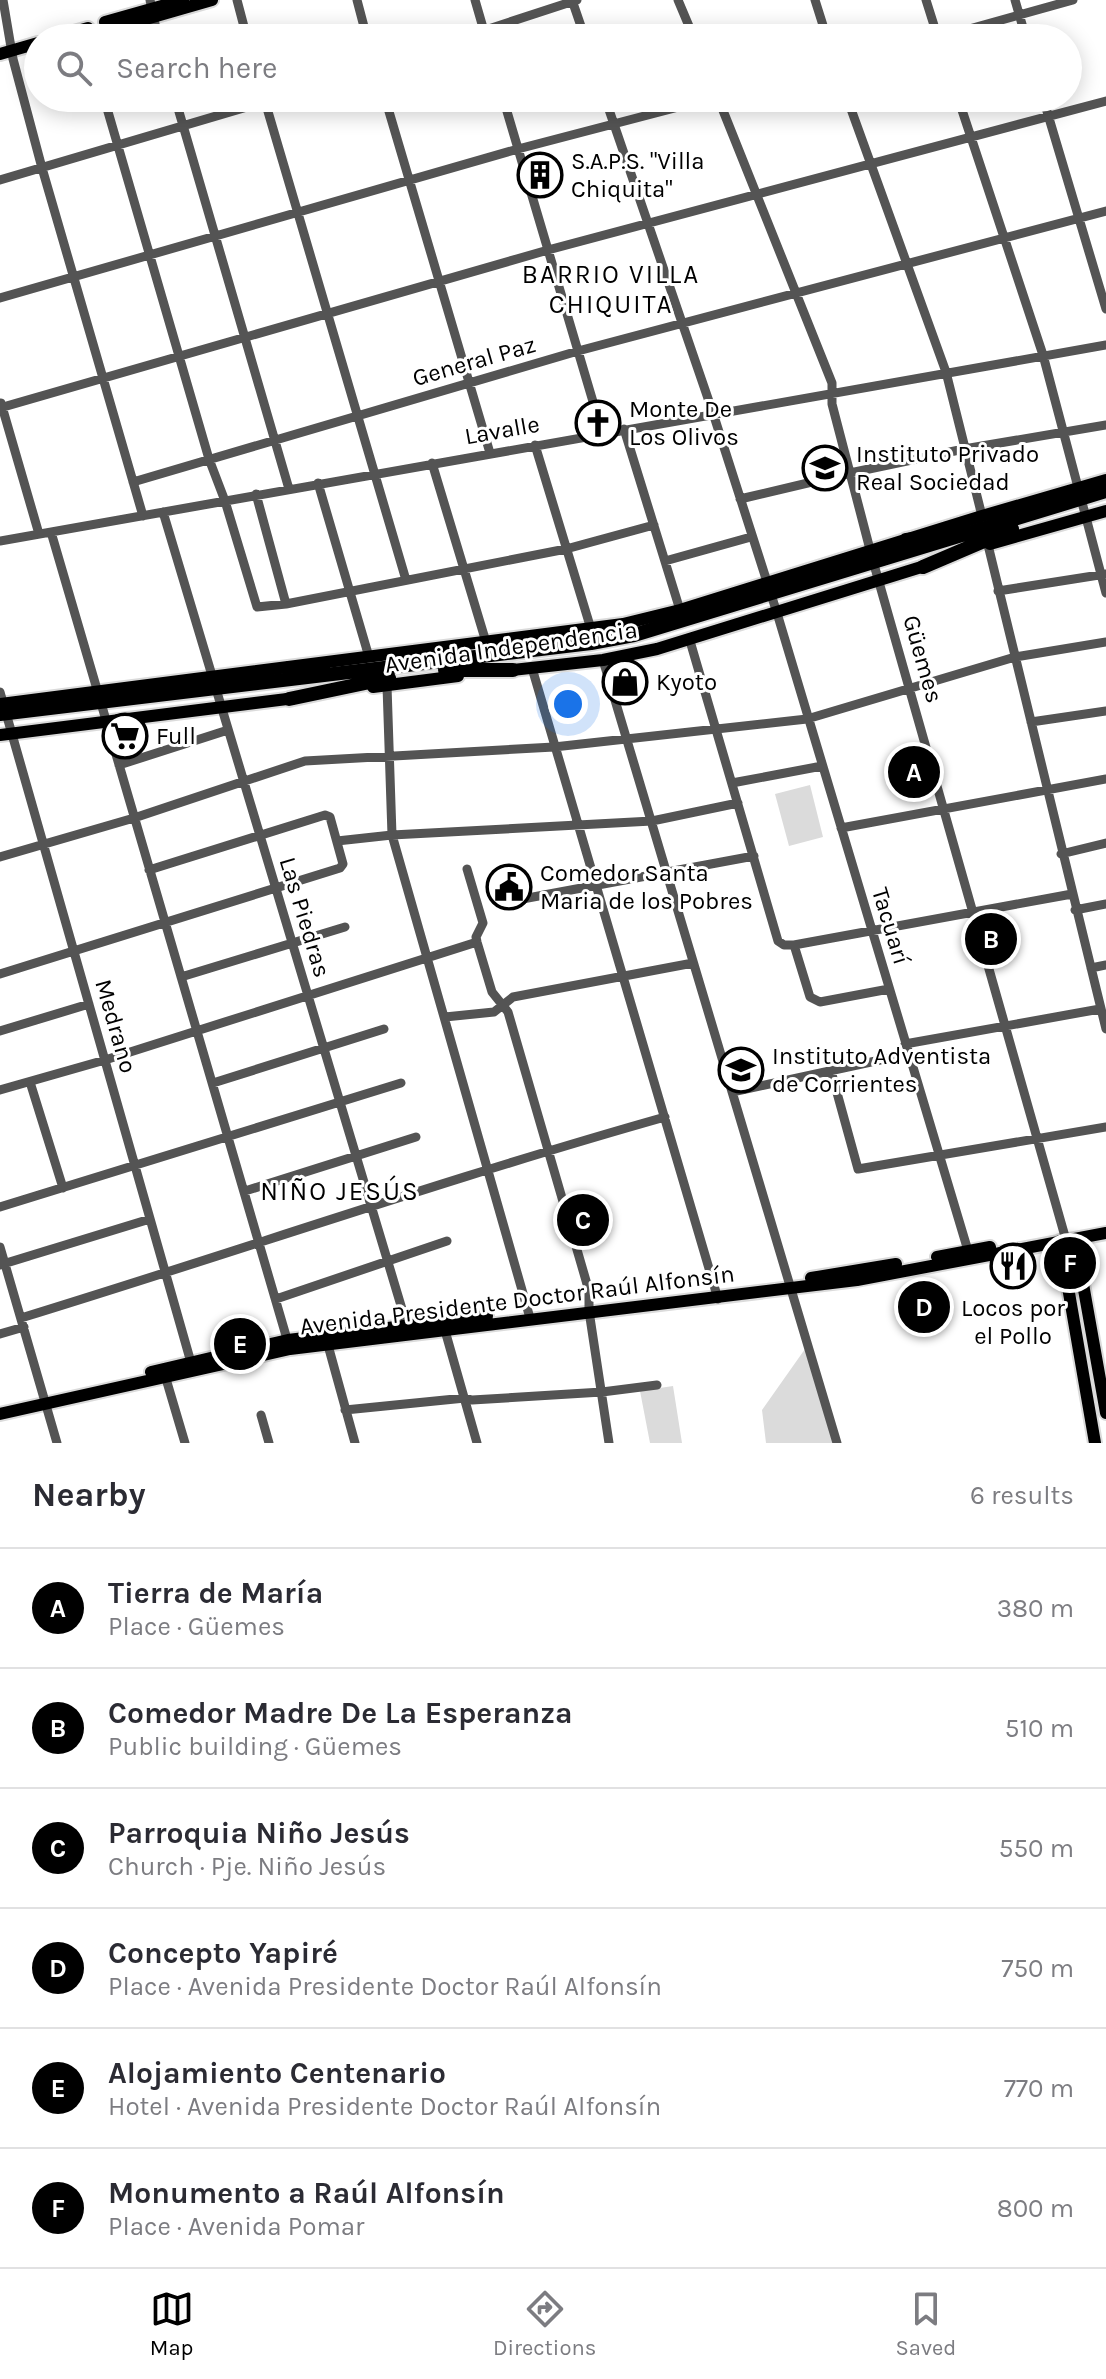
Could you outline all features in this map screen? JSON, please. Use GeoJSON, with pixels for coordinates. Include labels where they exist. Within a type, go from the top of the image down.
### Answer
{"type":"FeatureCollection","features":[{"type":"Feature","properties":{"kind":"highway","name":"Avenida Independencia"},"geometry":{"type":"LineString","coordinates":[[3,716],[215,692],[386,678],[553,657],[606,647],[875,565],[1012,529],[1106,491]]}},
{"type":"Feature","properties":{"kind":"highway","name":"Avenida Independencia"},"geometry":{"type":"LineString","coordinates":[[875,565],[986,521],[1106,500]]}},
{"type":"Feature","properties":{"kind":"highway"},"geometry":{"type":"LineString","coordinates":[[906,540],[951,535],[986,521]]}},
{"type":"Feature","properties":{"kind":"highway"},"geometry":{"type":"LineString","coordinates":[[923,567],[1012,529]]}},
{"type":"Feature","properties":{"kind":"highway","name":"Avenida Independencia"},"geometry":{"type":"LineString","coordinates":[[386,678],[620,637],[771,597]]}},
{"type":"Feature","properties":{"kind":"highway"},"geometry":{"type":"LineString","coordinates":[[289,668],[386,678]]}},
{"type":"Feature","properties":{"kind":"highway"},"geometry":{"type":"LineString","coordinates":[[445,670],[513,670]]}},
{"type":"Feature","properties":{"kind":"highway"},"geometry":{"type":"LineString","coordinates":[[289,699],[386,678]]}},
{"type":"Feature","properties":{"kind":"main road"},"geometry":{"type":"LineString","coordinates":[[112,24],[183,0]]}},
{"type":"Feature","properties":{"kind":"main road"},"geometry":{"type":"LineString","coordinates":[[150,9],[212,0]]}},
{"type":"Feature","properties":{"kind":"main road","name":"Avenida Independencia"},"geometry":{"type":"LineString","coordinates":[[215,692],[289,668],[591,629],[680,610],[771,597],[875,565],[923,567],[988,545],[1081,503],[1106,480]]}},
{"type":"Feature","properties":{"kind":"main road","name":"Avenida Independencia"},"geometry":{"type":"LineString","coordinates":[[1081,503],[1106,511]]}},
{"type":"Feature","properties":{"kind":"main road","name":"Avenida Independencia"},"geometry":{"type":"LineString","coordinates":[[875,565],[906,540]]}},
{"type":"Feature","properties":{"kind":"main road","name":"Avenida Independencia"},"geometry":{"type":"LineString","coordinates":[[386,678],[513,670],[603,660],[690,641],[771,597]]}},
{"type":"Feature","properties":{"kind":"main road","name":"Avenida Independencia"},"geometry":{"type":"LineString","coordinates":[[215,692],[289,699]]}},
{"type":"Feature","properties":{"kind":"main road","name":"Avenida Independencia"},"geometry":{"type":"LineString","coordinates":[[3,716],[100,707]]}},
{"type":"Feature","properties":{"kind":"main road","name":"Avenida Presidente Doctor Raúl Alfonsín"},"geometry":{"type":"LineString","coordinates":[[0,1406],[45,1399],[289,1344],[530,1314],[717,1296],[969,1254],[1015,1243],[1041,1245],[1106,1233]]}},
{"type":"Feature","properties":{"kind":"main road"},"geometry":{"type":"LineString","coordinates":[[1067,1240],[1106,1413]]}},
{"type":"Feature","properties":{"kind":"main road"},"geometry":{"type":"LineString","coordinates":[[1067,1240],[1095,1443]]}},
{"type":"Feature","properties":{"kind":"main road","name":"Avenida Presidente Doctor Raúl Alfonsín"},"geometry":{"type":"LineString","coordinates":[[0,1414],[45,1399]]}},
{"type":"Feature","properties":{"kind":"street"},"geometry":{"type":"LineString","coordinates":[[3,0],[6,57],[42,168],[143,516]]}},
{"type":"Feature","properties":{"kind":"street"},"geometry":{"type":"LineString","coordinates":[[237,0],[243,24]]}},
{"type":"Feature","properties":{"kind":"street"},"geometry":{"type":"LineString","coordinates":[[357,0],[363,24]]}},
{"type":"Feature","properties":{"kind":"street"},"geometry":{"type":"LineString","coordinates":[[475,0],[482,24]]}},
{"type":"Feature","properties":{"kind":"street"},"geometry":{"type":"LineString","coordinates":[[511,24],[574,0],[581,24]]}},
{"type":"Feature","properties":{"kind":"street"},"geometry":{"type":"LineString","coordinates":[[678,0],[688,24]]}},
{"type":"Feature","properties":{"kind":"street"},"geometry":{"type":"LineString","coordinates":[[815,0],[823,24]]}},
{"type":"Feature","properties":{"kind":"street"},"geometry":{"type":"LineString","coordinates":[[926,0],[934,24]]}},
{"type":"Feature","properties":{"kind":"street"},"geometry":{"type":"LineString","coordinates":[[1015,0],[1022,24]]}},
{"type":"Feature","properties":{"kind":"street"},"geometry":{"type":"LineString","coordinates":[[987,24],[1073,0]]}},
{"type":"Feature","properties":{"kind":"street"},"geometry":{"type":"LineString","coordinates":[[1082,108],[1106,101]]}},
{"type":"Feature","properties":{"kind":"street"},"geometry":{"type":"LineString","coordinates":[[108,112],[178,356],[257,607],[286,604],[566,549],[654,525]]}},
{"type":"Feature","properties":{"kind":"street"},"geometry":{"type":"LineString","coordinates":[[179,112],[289,489]]}},
{"type":"Feature","properties":{"kind":"street"},"geometry":{"type":"LineString","coordinates":[[0,180],[228,112]]}},
{"type":"Feature","properties":{"kind":"street"},"geometry":{"type":"LineString","coordinates":[[267,112],[406,580]]}},
{"type":"Feature","properties":{"kind":"street"},"geometry":{"type":"LineString","coordinates":[[389,112],[490,453]]}},
{"type":"Feature","properties":{"kind":"street"},"geometry":{"type":"LineString","coordinates":[[507,112],[602,432]]}},
{"type":"Feature","properties":{"kind":"street","name":"Tacuarí"},"geometry":{"type":"LineString","coordinates":[[610,112],[713,413],[771,597],[969,1254]]}},
{"type":"Feature","properties":{"kind":"street"},"geometry":{"type":"LineString","coordinates":[[0,298],[410,179],[663,112]]}},
{"type":"Feature","properties":{"kind":"street","name":"Güemes"},"geometry":{"type":"LineString","coordinates":[[722,112],[832,383],[832,404],[875,565],[1067,1240]]}},
{"type":"Feature","properties":{"kind":"street"},"geometry":{"type":"LineString","coordinates":[[852,112],[946,372],[964,449],[986,521]]}},
{"type":"Feature","properties":{"kind":"street"},"geometry":{"type":"LineString","coordinates":[[963,112],[1043,355],[1081,503],[1104,575],[1106,593]]}},
{"type":"Feature","properties":{"kind":"street"},"geometry":{"type":"LineString","coordinates":[[1047,112],[1078,219],[1102,280],[1106,309]]}},
{"type":"Feature","properties":{"kind":"street"},"geometry":{"type":"LineString","coordinates":[[39,534],[1,405],[646,223],[1067,112]]}},
{"type":"Feature","properties":{"kind":"street","name":"General Paz"},"geometry":{"type":"LineString","coordinates":[[133,482],[578,351],[1106,211]]}},
{"type":"Feature","properties":{"kind":"street","name":"Lavalle"},"geometry":{"type":"LineString","coordinates":[[0,541],[1106,345]]}},
{"type":"Feature","properties":{"kind":"street"},"geometry":{"type":"LineString","coordinates":[[740,499],[964,449],[1106,425]]}},
{"type":"Feature","properties":{"kind":"street"},"geometry":{"type":"LineString","coordinates":[[624,429],[680,610]]}},
{"type":"Feature","properties":{"kind":"street"},"geometry":{"type":"LineString","coordinates":[[535,445],[591,629]]}},
{"type":"Feature","properties":{"kind":"street"},"geometry":{"type":"LineString","coordinates":[[432,463],[486,642]]}},
{"type":"Feature","properties":{"kind":"street"},"geometry":{"type":"LineString","coordinates":[[318,483],[369,657]]}},
{"type":"Feature","properties":{"kind":"street"},"geometry":{"type":"LineString","coordinates":[[256,494],[286,604]]}},
{"type":"Feature","properties":{"kind":"street","name":"Las Piedras"},"geometry":{"type":"LineString","coordinates":[[163,512],[408,1330]]}},
{"type":"Feature","properties":{"kind":"street"},"geometry":{"type":"LineString","coordinates":[[51,532],[289,1344]]}},
{"type":"Feature","properties":{"kind":"street"},"geometry":{"type":"LineString","coordinates":[[665,561],[751,537]]}},
{"type":"Feature","properties":{"kind":"street"},"geometry":{"type":"LineString","coordinates":[[988,545],[1061,854],[1106,1026]]}},
{"type":"Feature","properties":{"kind":"street"},"geometry":{"type":"LineString","coordinates":[[998,591],[1104,575]]}},
{"type":"Feature","properties":{"kind":"street"},"geometry":{"type":"LineString","coordinates":[[690,641],[778,941],[789,945],[1072,894]]}},
{"type":"Feature","properties":{"kind":"street"},"geometry":{"type":"LineString","coordinates":[[0,857],[134,818],[305,761],[554,747],[807,719],[1015,657],[1106,642]]}},
{"type":"Feature","properties":{"kind":"street"},"geometry":{"type":"LineString","coordinates":[[603,660],[837,1443]]}},
{"type":"Feature","properties":{"kind":"street"},"geometry":{"type":"LineString","coordinates":[[532,668],[717,1296]]}},
{"type":"Feature","properties":{"kind":"street"},"geometry":{"type":"LineString","coordinates":[[386,678],[392,835],[530,1314]]}},
{"type":"Feature","properties":{"kind":"street"},"geometry":{"type":"LineString","coordinates":[[1031,722],[1106,711]]}},
{"type":"Feature","properties":{"kind":"street","name":"Medrano"},"geometry":{"type":"LineString","coordinates":[[3,716],[192,1366]]}},
{"type":"Feature","properties":{"kind":"street"},"geometry":{"type":"LineString","coordinates":[[119,765],[228,730]]}},
{"type":"Feature","properties":{"kind":"street"},"geometry":{"type":"LineString","coordinates":[[732,783],[822,766]]}},
{"type":"Feature","properties":{"kind":"street"},"geometry":{"type":"LineString","coordinates":[[841,828],[1106,779]]}},
{"type":"Feature","properties":{"kind":"street"},"geometry":{"type":"LineString","coordinates":[[337,841],[392,835],[652,821],[738,803]]}},
{"type":"Feature","properties":{"kind":"street"},"geometry":{"type":"LineString","coordinates":[[0,974],[340,868],[343,864],[330,817],[325,815],[149,870]]}},
{"type":"Feature","properties":{"kind":"street"},"geometry":{"type":"LineString","coordinates":[[1061,854],[1106,843]]}},
{"type":"Feature","properties":{"kind":"street"},"geometry":{"type":"LineString","coordinates":[[517,900],[754,856]]}},
{"type":"Feature","properties":{"kind":"street"},"geometry":{"type":"LineString","coordinates":[[467,869],[483,923],[476,937],[477,942],[492,992],[504,1004],[589,1291],[609,1443]]}},
{"type":"Feature","properties":{"kind":"street"},"geometry":{"type":"LineString","coordinates":[[1075,910],[1106,904]]}},
{"type":"Feature","properties":{"kind":"street"},"geometry":{"type":"LineString","coordinates":[[181,977],[345,927]]}},
{"type":"Feature","properties":{"kind":"street"},"geometry":{"type":"LineString","coordinates":[[0,1090],[105,1060],[477,942]]}},
{"type":"Feature","properties":{"kind":"street"},"geometry":{"type":"LineString","coordinates":[[789,945],[810,997],[820,1002],[889,989]]}},
{"type":"Feature","properties":{"kind":"street"},"geometry":{"type":"LineString","coordinates":[[445,1017],[494,1012],[513,997],[693,963]]}},
{"type":"Feature","properties":{"kind":"street"},"geometry":{"type":"LineString","coordinates":[[1091,968],[1106,965]]}},
{"type":"Feature","properties":{"kind":"street"},"geometry":{"type":"LineString","coordinates":[[0,1031],[89,1004]]}},
{"type":"Feature","properties":{"kind":"street"},"geometry":{"type":"LineString","coordinates":[[732,1092],[831,1071],[1005,1026],[1100,1009]]}},
{"type":"Feature","properties":{"kind":"street"},"geometry":{"type":"LineString","coordinates":[[213,1083],[384,1029]]}},
{"type":"Feature","properties":{"kind":"street"},"geometry":{"type":"LineString","coordinates":[[831,1071],[858,1169],[1106,1127]]}},
{"type":"Feature","properties":{"kind":"street"},"geometry":{"type":"LineString","coordinates":[[30,1082],[63,1188]]}},
{"type":"Feature","properties":{"kind":"street"},"geometry":{"type":"LineString","coordinates":[[0,1207],[401,1083]]}},
{"type":"Feature","properties":{"kind":"street"},"geometry":{"type":"LineString","coordinates":[[0,1334],[23,1322],[488,1168],[665,1117]]}},
{"type":"Feature","properties":{"kind":"street"},"geometry":{"type":"LineString","coordinates":[[245,1191],[416,1137]]}},
{"type":"Feature","properties":{"kind":"street"},"geometry":{"type":"LineString","coordinates":[[3,1264],[150,1219]]}},
{"type":"Feature","properties":{"kind":"street"},"geometry":{"type":"LineString","coordinates":[[276,1299],[447,1241]]}},
{"type":"Feature","properties":{"kind":"street"},"geometry":{"type":"LineString","coordinates":[[0,1247],[57,1443]]}},
{"type":"Feature","properties":{"kind":"street"},"geometry":{"type":"LineString","coordinates":[[444,1326],[477,1443]]}},
{"type":"Feature","properties":{"kind":"street"},"geometry":{"type":"LineString","coordinates":[[326,1339],[355,1443]]}},
{"type":"Feature","properties":{"kind":"street"},"geometry":{"type":"LineString","coordinates":[[164,1373],[185,1443]]}},
{"type":"Feature","properties":{"kind":"street"},"geometry":{"type":"LineString","coordinates":[[345,1410],[465,1398],[602,1392],[657,1385]]}},
{"type":"Feature","properties":{"kind":"street"},"geometry":{"type":"LineString","coordinates":[[261,1415],[269,1443]]}},
{"type":"Feature","properties":{"kind":"shaded area"},"geometry":{"type":"Polygon","coordinates":[[[810,785],[823,837],[789,846],[775,794],[810,785]]]}},
{"type":"Feature","properties":{"kind":"shaded area"},"geometry":{"type":"Polygon","coordinates":[[[805,1349],[833,1443],[766,1443],[762,1410],[805,1349]]]}},
{"type":"Feature","properties":{"kind":"shaded area"},"geometry":{"type":"Polygon","coordinates":[[[673,1386],[682,1443],[650,1443],[640,1391],[673,1386]]]}},
{"type":"Feature","properties":{"kind":"place","name":"S.A.P.S. \"Villa Chiquita\""},"geometry":{"type":"Point","coordinates":[540,175]}},
{"type":"Feature","properties":{"kind":"place","name":"Monte De Los Olivos"},"geometry":{"type":"Point","coordinates":[598,423]}},
{"type":"Feature","properties":{"kind":"place","name":"Instituto Privado Real Sociedad"},"geometry":{"type":"Point","coordinates":[825,468]}},
{"type":"Feature","properties":{"kind":"place","name":"Kyoto"},"geometry":{"type":"Point","coordinates":[625,682]}},
{"type":"Feature","properties":{"kind":"place","name":"Full"},"geometry":{"type":"Point","coordinates":[125,736]}},
{"type":"Feature","properties":{"kind":"place","name":"Tierra de María"},"geometry":{"type":"Point","coordinates":[914,772]}},
{"type":"Feature","properties":{"kind":"place","name":"Comedor Santa Maria de los Pobres"},"geometry":{"type":"Point","coordinates":[509,887]}},
{"type":"Feature","properties":{"kind":"place","name":"Comedor Madre De La Esperanza"},"geometry":{"type":"Point","coordinates":[991,939]}},
{"type":"Feature","properties":{"kind":"place","name":"Instituto Adventista de Corrientes"},"geometry":{"type":"Point","coordinates":[741,1070]}},
{"type":"Feature","properties":{"kind":"place","name":"Parroquia Niño Jesús"},"geometry":{"type":"Point","coordinates":[583,1220]}},
{"type":"Feature","properties":{"kind":"place","name":"Monumento a Raúl Alfonsín"},"geometry":{"type":"Point","coordinates":[1070,1263]}},
{"type":"Feature","properties":{"kind":"place","name":"Locos por el Pollo"},"geometry":{"type":"Point","coordinates":[1013,1266]}},
{"type":"Feature","properties":{"kind":"place","name":"Concepto Yapiré"},"geometry":{"type":"Point","coordinates":[924,1307]}},
{"type":"Feature","properties":{"kind":"place","name":"Alojamiento Centenario"},"geometry":{"type":"Point","coordinates":[240,1344]}},
{"type":"Feature","properties":{"kind":"district","name":"BARRIO VILLA CHIQUITA"},"geometry":{"type":"Point","coordinates":[611,289]}},
{"type":"Feature","properties":{"kind":"district","name":"NIÑO JESÚS"},"geometry":{"type":"Point","coordinates":[340,1191]}}]}
